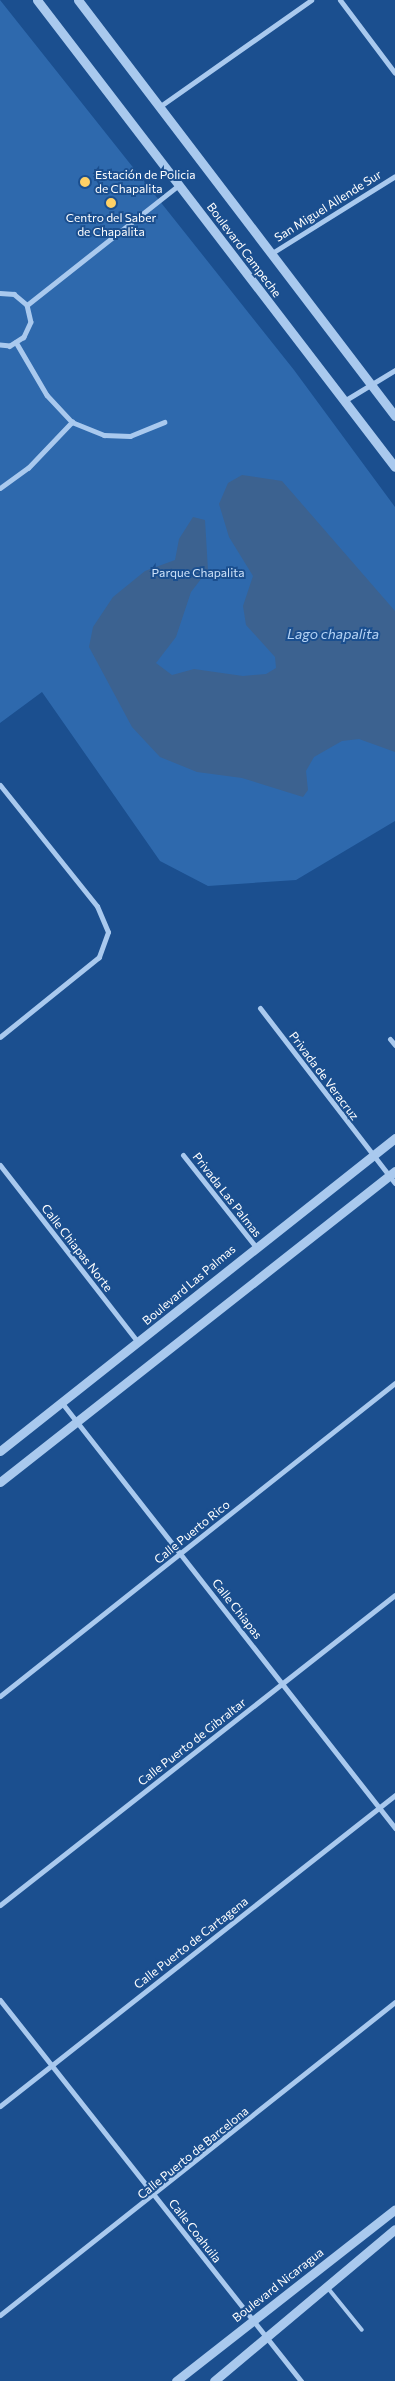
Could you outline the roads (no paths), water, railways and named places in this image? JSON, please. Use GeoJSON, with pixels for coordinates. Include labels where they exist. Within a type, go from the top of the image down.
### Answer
{"type":"FeatureCollection","features":[{"type":"Feature","properties":{"kind":"street","name":"Boulevard Campeche"},"geometry":{"type":"LineString","coordinates":[[37,0],[395,467]]}},
{"type":"Feature","properties":{"kind":"street","name":"Boulevard Campeche"},"geometry":{"type":"LineString","coordinates":[[78,0],[395,416]]}},
{"type":"Feature","properties":{"kind":"street"},"geometry":{"type":"LineString","coordinates":[[159,107],[311,0]]}},
{"type":"Feature","properties":{"kind":"street"},"geometry":{"type":"LineString","coordinates":[[340,0],[395,73]]}},
{"type":"Feature","properties":{"kind":"street","name":"San Miguel Allende Sur"},"geometry":{"type":"LineString","coordinates":[[272,253],[395,176]]}},
{"type":"Feature","properties":{"kind":"street"},"geometry":{"type":"LineString","coordinates":[[26,305],[178,185]]}},
{"type":"Feature","properties":{"kind":"street"},"geometry":{"type":"LineString","coordinates":[[0,293],[14,294],[26,305],[30,322],[24,337],[16,342],[0,345]]}},
{"type":"Feature","properties":{"kind":"street"},"geometry":{"type":"LineString","coordinates":[[16,342],[47,395],[72,422],[104,435],[130,436],[164,422]]}},
{"type":"Feature","properties":{"kind":"street"},"geometry":{"type":"LineString","coordinates":[[344,402],[395,370]]}},
{"type":"Feature","properties":{"kind":"street"},"geometry":{"type":"LineString","coordinates":[[0,488],[28,468],[72,422]]}},
{"type":"Feature","properties":{"kind":"street"},"geometry":{"type":"LineString","coordinates":[[0,785],[97,906],[108,932],[99,957],[0,1037]]}},
{"type":"Feature","properties":{"kind":"street","name":"Privada de Veracruz"},"geometry":{"type":"LineString","coordinates":[[260,1008],[374,1155],[392,1173],[395,1183]]}},
{"type":"Feature","properties":{"kind":"street"},"geometry":{"type":"LineString","coordinates":[[390,1039],[395,1045]]}},
{"type":"Feature","properties":{"kind":"street","name":"Boulevard Las Palmas"},"geometry":{"type":"LineString","coordinates":[[0,1451],[139,1343],[255,1246],[395,1138]]}},
{"type":"Feature","properties":{"kind":"street","name":"Privada Las Palmas"},"geometry":{"type":"LineString","coordinates":[[183,1155],[255,1246]]}},
{"type":"Feature","properties":{"kind":"street","name":"Calle Chiapas Norte"},"geometry":{"type":"LineString","coordinates":[[0,1165],[139,1343]]}},
{"type":"Feature","properties":{"kind":"street"},"geometry":{"type":"LineString","coordinates":[[0,1482],[80,1423],[392,1173]]}},
{"type":"Feature","properties":{"kind":"street","name":"Calle Puerto Rico"},"geometry":{"type":"LineString","coordinates":[[0,1696],[395,1383]]}},
{"type":"Feature","properties":{"kind":"street","name":"Calle Chiapas"},"geometry":{"type":"LineString","coordinates":[[62,1403],[80,1423],[395,1828]]}},
{"type":"Feature","properties":{"kind":"street","name":"Calle Puerto de Gibraltar"},"geometry":{"type":"LineString","coordinates":[[0,1905],[395,1594]]}},
{"type":"Feature","properties":{"kind":"street","name":"Calle Puerto de Cartagena"},"geometry":{"type":"LineString","coordinates":[[0,2106],[395,1795]]}},
{"type":"Feature","properties":{"kind":"street","name":"Calle Coahuila"},"geometry":{"type":"LineString","coordinates":[[0,2000],[301,2381]]}},
{"type":"Feature","properties":{"kind":"street","name":"Calle Puerto de Barcelona"},"geometry":{"type":"LineString","coordinates":[[0,2315],[155,2196],[395,2002]]}},
{"type":"Feature","properties":{"kind":"street","name":"Boulevard Nicaragua"},"geometry":{"type":"LineString","coordinates":[[176,2381],[395,2209]]}},
{"type":"Feature","properties":{"kind":"street"},"geometry":{"type":"LineString","coordinates":[[214,2381],[267,2339],[395,2229]]}},
{"type":"Feature","properties":{"kind":"lane"},"geometry":{"type":"LineString","coordinates":[[327,2287],[362,2330]]}},
{"type":"Feature","properties":{"kind":"water","name":"Lago chapalita"},"geometry":{"type":"Polygon","coordinates":[[[242,475],[282,481],[395,611],[395,752],[359,739],[342,741],[314,757],[306,771],[308,790],[303,797],[242,778],[197,772],[160,757],[132,727],[89,647],[93,627],[113,597],[145,571],[175,560],[179,539],[193,517],[205,520],[208,570],[191,592],[176,637],[156,663],[172,675],[194,669],[243,676],[266,674],[276,668],[275,657],[246,625],[243,606],[253,576],[229,537],[219,504],[228,483],[242,475]]]}},
{"type":"Feature","properties":{"kind":"place","name":"Estación de Policia de Chapalita"},"geometry":{"type":"Point","coordinates":[85,182]}},
{"type":"Feature","properties":{"kind":"place","name":"Centro del Saber de Chapalita"},"geometry":{"type":"Point","coordinates":[111,203]}},
{"type":"Feature","properties":{"kind":"park label","name":"Parque Chapalita"},"geometry":{"type":"Point","coordinates":[198,573]}}]}
